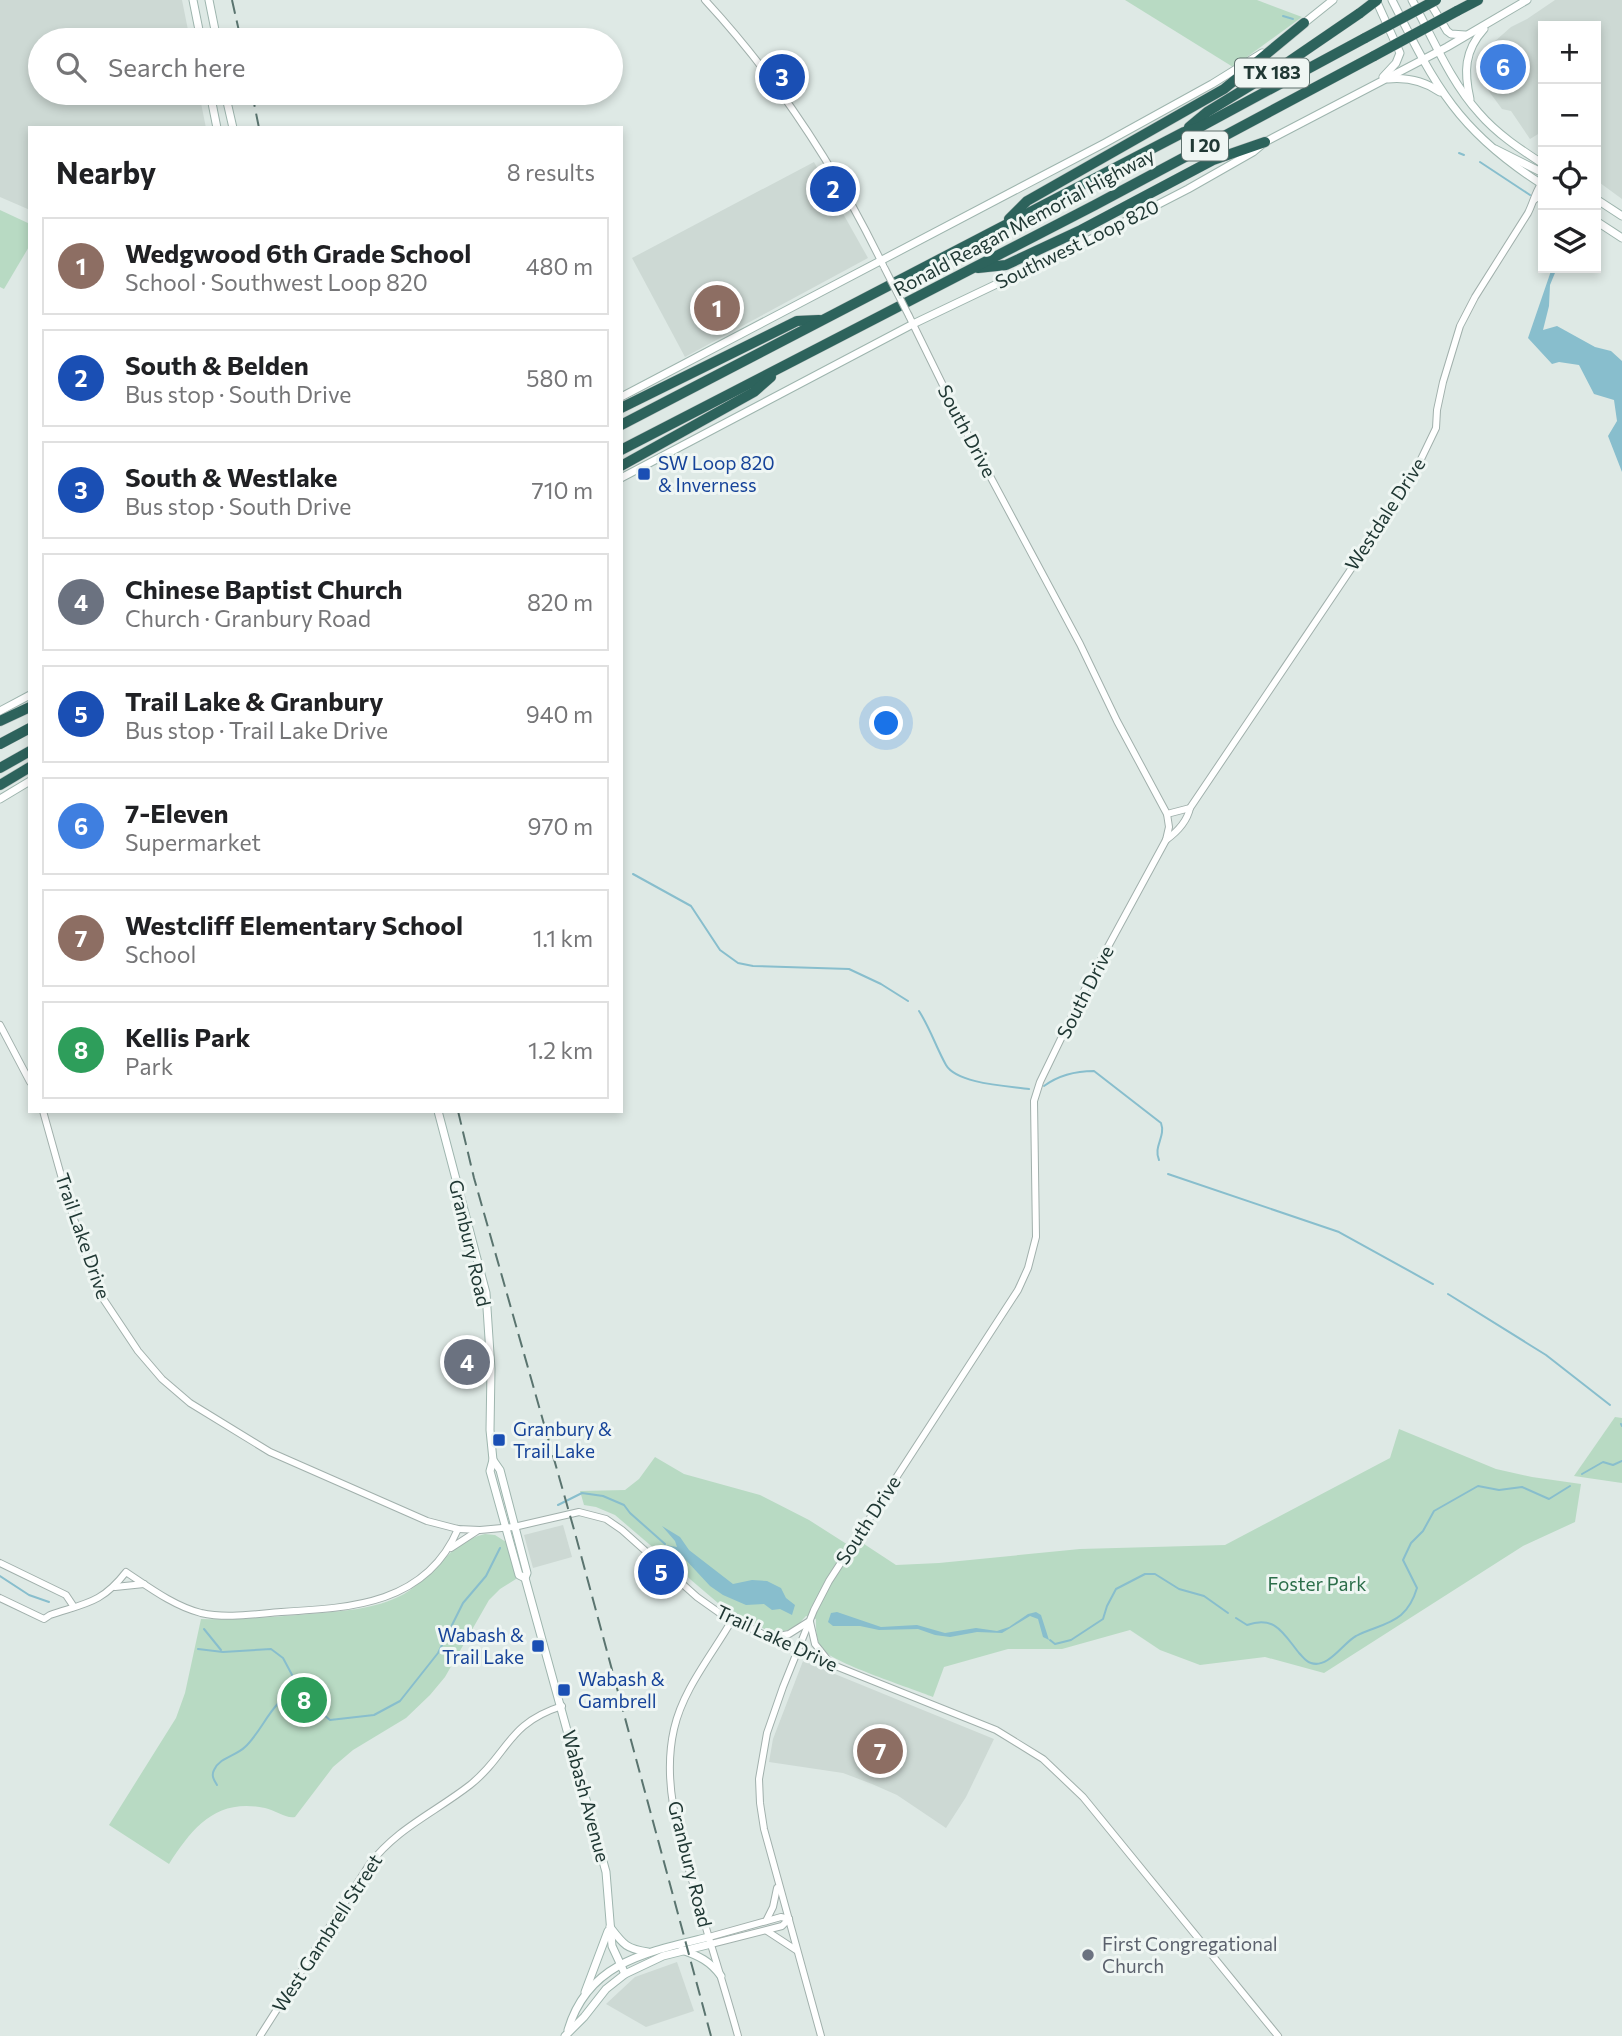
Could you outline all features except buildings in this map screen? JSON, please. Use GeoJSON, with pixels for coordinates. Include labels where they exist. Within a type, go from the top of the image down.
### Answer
{"type":"FeatureCollection","features":[{"type":"Feature","properties":{"kind":"highway","name":"TX 183"},"geometry":{"type":"LineString","coordinates":[[1184,132],[1207,112],[1284,65],[1377,0]]}},
{"type":"Feature","properties":{"kind":"highway","name":"Ronald Reagan Memorial Highway"},"geometry":{"type":"LineString","coordinates":[[623,424],[1184,132],[1200,127],[1436,0]]}},
{"type":"Feature","properties":{"kind":"highway","name":"Ronald Reagan Memorial Highway"},"geometry":{"type":"LineString","coordinates":[[623,449],[971,269],[1478,0]]}},
{"type":"Feature","properties":{"kind":"highway"},"geometry":{"type":"LineString","coordinates":[[1002,226],[1027,201],[1224,89],[1304,23]]}},
{"type":"Feature","properties":{"kind":"highway"},"geometry":{"type":"LineString","coordinates":[[971,269],[1006,265],[1081,230],[1213,160],[1265,142]]}},
{"type":"Feature","properties":{"kind":"highway"},"geometry":{"type":"LineString","coordinates":[[623,407],[797,321],[824,320]]}},
{"type":"Feature","properties":{"kind":"highway"},"geometry":{"type":"LineString","coordinates":[[623,465],[754,392],[782,367]]}},
{"type":"Feature","properties":{"kind":"highway"},"geometry":{"type":"LineString","coordinates":[[0,721],[28,708]]}},
{"type":"Feature","properties":{"kind":"highway"},"geometry":{"type":"LineString","coordinates":[[0,744],[28,729]]}},
{"type":"Feature","properties":{"kind":"highway"},"geometry":{"type":"LineString","coordinates":[[0,768],[28,752]]}},
{"type":"Feature","properties":{"kind":"highway"},"geometry":{"type":"LineString","coordinates":[[0,785],[28,768]]}},
{"type":"Feature","properties":{"kind":"main road"},"geometry":{"type":"LineString","coordinates":[[193,0],[199,28]]}},
{"type":"Feature","properties":{"kind":"main road"},"geometry":{"type":"LineString","coordinates":[[209,0],[215,28]]}},
{"type":"Feature","properties":{"kind":"main road"},"geometry":{"type":"LineString","coordinates":[[1377,0],[1400,53],[1380,80]]}},
{"type":"Feature","properties":{"kind":"main road"},"geometry":{"type":"LineString","coordinates":[[1392,0],[1422,59],[1459,116],[1488,145],[1538,180]]}},
{"type":"Feature","properties":{"kind":"main road"},"geometry":{"type":"LineString","coordinates":[[1412,0],[1471,104],[1502,135],[1538,160]]}},
{"type":"Feature","properties":{"kind":"main road"},"geometry":{"type":"LineString","coordinates":[[1429,0],[1447,31],[1458,35],[1470,34]]}},
{"type":"Feature","properties":{"kind":"main road","name":"Southwest Loop 820"},"geometry":{"type":"LineString","coordinates":[[623,477],[911,320],[1089,240],[1176,195],[1253,152],[1265,142],[1440,51],[1527,0]]}},
{"type":"Feature","properties":{"kind":"main road"},"geometry":{"type":"LineString","coordinates":[[623,396],[883,264],[1191,96],[1247,63],[1330,2]]}},
{"type":"Feature","properties":{"kind":"main road"},"geometry":{"type":"LineString","coordinates":[[1471,104],[1466,75],[1469,51],[1492,20]]}},
{"type":"Feature","properties":{"kind":"main road"},"geometry":{"type":"LineString","coordinates":[[1380,80],[1411,79],[1431,86],[1443,94]]}},
{"type":"Feature","properties":{"kind":"main road"},"geometry":{"type":"LineString","coordinates":[[213,105],[217,126]]}},
{"type":"Feature","properties":{"kind":"main road"},"geometry":{"type":"LineString","coordinates":[[228,105],[233,126]]}},
{"type":"Feature","properties":{"kind":"main road"},"geometry":{"type":"LineString","coordinates":[[1488,145],[1538,170]]}},
{"type":"Feature","properties":{"kind":"main road"},"geometry":{"type":"LineString","coordinates":[[1601,202],[1622,216]]}},
{"type":"Feature","properties":{"kind":"main road"},"geometry":{"type":"LineString","coordinates":[[1601,206],[1609,208]]}},
{"type":"Feature","properties":{"kind":"main road"},"geometry":{"type":"LineString","coordinates":[[1601,224],[1622,238]]}},
{"type":"Feature","properties":{"kind":"main road"},"geometry":{"type":"LineString","coordinates":[[0,711],[28,696]]}},
{"type":"Feature","properties":{"kind":"main road"},"geometry":{"type":"LineString","coordinates":[[0,799],[28,782]]}},
{"type":"Feature","properties":{"kind":"main road","name":"Granbury Road"},"geometry":{"type":"LineString","coordinates":[[439,1113],[485,1293],[491,1369],[489,1430],[494,1460],[500,1470],[514,1527]]}},
{"type":"Feature","properties":{"kind":"main road","name":"Granbury Road"},"geometry":{"type":"LineString","coordinates":[[494,1460],[490,1471],[504,1528]]}},
{"type":"Feature","properties":{"kind":"main road","name":"Wabash Avenue"},"geometry":{"type":"LineString","coordinates":[[514,1527],[527,1573],[525,1578],[606,1872],[612,1947],[625,1974]]}},
{"type":"Feature","properties":{"kind":"main road","name":"Wabash Avenue"},"geometry":{"type":"LineString","coordinates":[[504,1528],[519,1575],[525,1578]]}},
{"type":"Feature","properties":{"kind":"main road"},"geometry":{"type":"LineString","coordinates":[[610,1927],[629,1949],[651,1952]]}},
{"type":"Feature","properties":{"kind":"main road"},"geometry":{"type":"LineString","coordinates":[[582,2000],[610,1927]]}},
{"type":"Feature","properties":{"kind":"main road"},"geometry":{"type":"LineString","coordinates":[[567,2033],[584,2017],[606,1989],[625,1974],[681,1950],[710,1941]]}},
{"type":"Feature","properties":{"kind":"main road"},"geometry":{"type":"LineString","coordinates":[[567,2033],[574,2012],[582,2000],[601,1976],[619,1964],[651,1952],[710,1941]]}},
{"type":"Feature","properties":{"kind":"main road"},"geometry":{"type":"LineString","coordinates":[[681,1950],[713,1965],[721,1976]]}},
{"type":"Feature","properties":{"kind":"street","name":"South Drive"},"geometry":{"type":"LineString","coordinates":[[705,0],[769,75],[808,131],[883,264],[960,420],[1167,814],[1169,827],[1166,840],[1085,989],[1040,1082],[1034,1101],[1036,1237],[1028,1268],[1011,1301],[829,1581],[810,1620],[767,1733],[760,1769],[761,1816],[821,2036]]}},
{"type":"Feature","properties":{"kind":"street","name":"Westdale Drive"},"geometry":{"type":"LineString","coordinates":[[1166,840],[1177,832],[1190,808],[1411,480],[1436,428],[1441,391],[1460,326],[1538,190]]}},
{"type":"Feature","properties":{"kind":"street","name":"Westdale Drive"},"geometry":{"type":"LineString","coordinates":[[1534,200],[1538,197]]}},
{"type":"Feature","properties":{"kind":"street"},"geometry":{"type":"LineString","coordinates":[[1167,814],[1190,808]]}},
{"type":"Feature","properties":{"kind":"street"},"geometry":{"type":"LineString","coordinates":[[0,1025],[28,1078]]}},
{"type":"Feature","properties":{"kind":"street","name":"Trail Lake Drive"},"geometry":{"type":"LineString","coordinates":[[44,1113],[98,1291],[138,1351],[162,1379],[190,1403],[270,1452],[427,1521],[458,1529],[480,1530],[514,1527],[579,1512],[601,1517],[618,1527],[697,1597],[732,1620],[798,1651],[996,1730],[1023,1745],[1054,1767],[1107,1825],[1278,2036]]}},
{"type":"Feature","properties":{"kind":"street"},"geometry":{"type":"LineString","coordinates":[[450,1549],[458,1529]]}},
{"type":"Feature","properties":{"kind":"street"},"geometry":{"type":"LineString","coordinates":[[0,1598],[44,1619],[102,1597],[115,1587],[127,1572],[181,1606],[211,1614],[244,1615],[348,1606],[377,1601],[400,1592],[424,1575],[461,1540],[480,1530]]}},
{"type":"Feature","properties":{"kind":"street"},"geometry":{"type":"LineString","coordinates":[[0,1563],[66,1595],[74,1607]]}},
{"type":"Feature","properties":{"kind":"street"},"geometry":{"type":"LineString","coordinates":[[115,1587],[144,1584]]}},
{"type":"Feature","properties":{"kind":"street","name":"Granbury Road"},"geometry":{"type":"LineString","coordinates":[[732,1620],[690,1689],[674,1727],[670,1782],[676,1824],[738,2036]]}},
{"type":"Feature","properties":{"kind":"street"},"geometry":{"type":"LineString","coordinates":[[768,1638],[789,1634],[810,1620],[815,1644],[833,1665]]}},
{"type":"Feature","properties":{"kind":"street","name":"West Gambrell Street"},"geometry":{"type":"LineString","coordinates":[[260,2036],[368,1867],[385,1846],[407,1826],[469,1785],[522,1726],[541,1713],[562,1706]]}},
{"type":"Feature","properties":{"kind":"street"},"geometry":{"type":"LineString","coordinates":[[766,1921],[777,1895],[777,1882]]}},
{"type":"Feature","properties":{"kind":"street"},"geometry":{"type":"LineString","coordinates":[[710,1941],[780,1917],[789,1919]]}},
{"type":"Feature","properties":{"kind":"street"},"geometry":{"type":"LineString","coordinates":[[710,1941],[782,1926],[789,1919]]}},
{"type":"Feature","properties":{"kind":"street"},"geometry":{"type":"LineString","coordinates":[[765,1930],[786,1941],[797,1951]]}},
{"type":"Feature","properties":{"kind":"shaded area"},"geometry":{"type":"Polygon","coordinates":[[[0,0],[182,0],[188,28],[28,28],[28,105],[201,105],[206,126],[28,126],[28,209],[0,197],[0,0]]]}},
{"type":"Feature","properties":{"kind":"shaded area"},"geometry":{"type":"Polygon","coordinates":[[[1555,0],[1622,0],[1622,199],[1601,184],[1601,21],[1538,21],[1538,134],[1530,139],[1511,111],[1502,109],[1479,78],[1477,57],[1511,27],[1555,0]]]}},
{"type":"Feature","properties":{"kind":"shaded area"},"geometry":{"type":"Polygon","coordinates":[[[814,162],[868,258],[685,357],[632,258],[814,162]]]}},
{"type":"Feature","properties":{"kind":"shaded area"},"geometry":{"type":"Polygon","coordinates":[[[563,1525],[572,1557],[533,1568],[524,1535],[563,1525]]]}},
{"type":"Feature","properties":{"kind":"shaded area"},"geometry":{"type":"Polygon","coordinates":[[[803,1661],[994,1739],[966,1797],[946,1828],[897,1795],[843,1773],[769,1762],[773,1739],[803,1661]]]}},
{"type":"Feature","properties":{"kind":"shaded area"},"geometry":{"type":"Polygon","coordinates":[[[677,1962],[694,2011],[646,2027],[606,2004],[635,1977],[677,1962]]]}},
{"type":"Feature","properties":{"kind":"green space"},"geometry":{"type":"Polygon","coordinates":[[[1125,0],[1257,0],[1302,17],[1233,67],[1125,0]]]}},
{"type":"Feature","properties":{"kind":"green space"},"geometry":{"type":"Polygon","coordinates":[[[0,210],[28,223],[28,248],[4,289],[0,287],[0,210]]]}},
{"type":"Feature","properties":{"kind":"green space"},"geometry":{"type":"Polygon","coordinates":[[[1615,1417],[1622,1418],[1622,1483],[1574,1476],[1615,1417]]]}},
{"type":"Feature","properties":{"kind":"green space","name":"Foster Park"},"geometry":{"type":"Polygon","coordinates":[[[1399,1429],[1496,1469],[1581,1484],[1575,1522],[1523,1546],[1324,1673],[1265,1657],[1200,1665],[1160,1650],[1130,1630],[1062,1649],[1008,1649],[944,1667],[933,1697],[831,1656],[819,1643],[816,1619],[806,1616],[796,1627],[776,1633],[718,1603],[615,1515],[584,1505],[580,1491],[625,1490],[639,1479],[655,1457],[684,1474],[760,1495],[809,1520],[856,1550],[861,1542],[896,1565],[1080,1549],[1225,1545],[1390,1458],[1399,1429]]]}},
{"type":"Feature","properties":{"kind":"green space"},"geometry":{"type":"Polygon","coordinates":[[[485,1534],[495,1535],[506,1542],[516,1579],[489,1600],[445,1677],[430,1695],[406,1718],[353,1750],[333,1767],[295,1817],[248,1806],[219,1812],[197,1827],[169,1864],[109,1825],[176,1718],[185,1693],[201,1619],[309,1614],[358,1609],[381,1603],[415,1587],[461,1544],[485,1534]]]}},
{"type":"Feature","properties":{"kind":"water"},"geometry":{"type":"Polygon","coordinates":[[[1550,273],[1555,273],[1550,285],[1549,306],[1543,330],[1557,326],[1595,347],[1611,351],[1622,361],[1622,472],[1608,436],[1617,421],[1614,400],[1594,394],[1579,365],[1559,362],[1552,364],[1528,338],[1550,273]]]}},
{"type":"Feature","properties":{"kind":"water"},"geometry":{"type":"Polygon","coordinates":[[[662,1526],[680,1537],[689,1550],[733,1584],[752,1580],[767,1581],[781,1588],[786,1598],[795,1605],[792,1615],[780,1609],[772,1610],[764,1604],[746,1605],[723,1595],[681,1558],[681,1554],[665,1545],[677,1547],[662,1526]]]}},
{"type":"Feature","properties":{"kind":"water"},"geometry":{"type":"Polygon","coordinates":[[[837,1612],[881,1627],[917,1625],[945,1633],[976,1628],[997,1631],[1036,1612],[1041,1615],[1049,1640],[1043,1637],[1038,1619],[1030,1616],[1002,1633],[977,1632],[950,1637],[918,1629],[879,1630],[860,1626],[833,1626],[828,1622],[831,1613],[837,1612]]]}},
{"type":"Feature","properties":{"kind":"waterway"},"geometry":{"type":"LineString","coordinates":[[1283,16],[1293,19]]}},
{"type":"Feature","properties":{"kind":"waterway"},"geometry":{"type":"LineString","coordinates":[[1459,153],[1464,155]]}},
{"type":"Feature","properties":{"kind":"waterway"},"geometry":{"type":"LineString","coordinates":[[1480,162],[1530,195]]}},
{"type":"Feature","properties":{"kind":"waterway"},"geometry":{"type":"LineString","coordinates":[[633,874],[691,906],[720,950],[738,963],[753,966],[849,969],[908,1001]]}},
{"type":"Feature","properties":{"kind":"waterway"},"geometry":{"type":"LineString","coordinates":[[919,1011],[946,1065],[952,1071],[984,1083],[1029,1089]]}},
{"type":"Feature","properties":{"kind":"waterway"},"geometry":{"type":"LineString","coordinates":[[1044,1086],[1068,1074],[1094,1071],[1161,1123],[1162,1133],[1157,1150],[1159,1160]]}},
{"type":"Feature","properties":{"kind":"waterway"},"geometry":{"type":"LineString","coordinates":[[1168,1174],[1339,1232],[1433,1284]]}},
{"type":"Feature","properties":{"kind":"waterway"},"geometry":{"type":"LineString","coordinates":[[1448,1294],[1546,1355],[1610,1405]]}},
{"type":"Feature","properties":{"kind":"waterway"},"geometry":{"type":"LineString","coordinates":[[1582,1474],[1603,1462],[1613,1465],[1622,1461]]}},
{"type":"Feature","properties":{"kind":"waterway"},"geometry":{"type":"LineString","coordinates":[[1236,1618],[1247,1625],[1265,1622],[1272,1624],[1308,1662],[1323,1662],[1351,1639],[1390,1622],[1406,1609],[1417,1588],[1403,1560],[1411,1543],[1423,1531],[1434,1511],[1478,1486],[1499,1490],[1522,1487],[1549,1499],[1570,1486]]}},
{"type":"Feature","properties":{"kind":"waterway"},"geometry":{"type":"LineString","coordinates":[[558,1505],[582,1493],[603,1496],[624,1505],[665,1544]]}},
{"type":"Feature","properties":{"kind":"waterway"},"geometry":{"type":"LineString","coordinates":[[198,1649],[223,1652],[271,1649],[283,1658],[305,1699],[330,1720],[374,1715],[400,1701],[438,1653],[463,1603],[486,1576],[500,1548]]}},
{"type":"Feature","properties":{"kind":"waterway"},"geometry":{"type":"LineString","coordinates":[[1050,1640],[1055,1644],[1071,1640],[1103,1619],[1116,1589],[1145,1574],[1155,1574],[1179,1589],[1204,1596],[1228,1613]]}},
{"type":"Feature","properties":{"kind":"waterway"},"geometry":{"type":"LineString","coordinates":[[0,1576],[29,1595],[49,1602]]}},
{"type":"Feature","properties":{"kind":"waterway"},"geometry":{"type":"LineString","coordinates":[[204,1629],[221,1650]]}},
{"type":"Feature","properties":{"kind":"waterway"},"geometry":{"type":"LineString","coordinates":[[217,1785],[213,1778],[217,1766],[245,1747],[282,1700],[298,1692]]}},
{"type":"Feature","properties":{"kind":"railway"},"geometry":{"type":"LineString","coordinates":[[232,0],[238,28]]}},
{"type":"Feature","properties":{"kind":"railway"},"geometry":{"type":"LineString","coordinates":[[254,105],[259,126]]}},
{"type":"Feature","properties":{"kind":"railway"},"geometry":{"type":"LineString","coordinates":[[458,1113],[474,1178],[575,1533],[711,2036]]}},
{"type":"Feature","properties":{"kind":"place","name":"7-Eleven"},"geometry":{"type":"Point","coordinates":[1503,67]}},
{"type":"Feature","properties":{"kind":"place","name":"South & Westlake"},"geometry":{"type":"Point","coordinates":[782,77]}},
{"type":"Feature","properties":{"kind":"place","name":"South & Belden"},"geometry":{"type":"Point","coordinates":[833,189]}},
{"type":"Feature","properties":{"kind":"place","name":"Wedgwood 6th Grade School"},"geometry":{"type":"Point","coordinates":[717,308]}},
{"type":"Feature","properties":{"kind":"place","name":"SW Loop 820 & Inverness"},"geometry":{"type":"Point","coordinates":[644,474]}},
{"type":"Feature","properties":{"kind":"place","name":"Chinese Baptist Church"},"geometry":{"type":"Point","coordinates":[467,1362]}},
{"type":"Feature","properties":{"kind":"place","name":"Granbury & Trail Lake"},"geometry":{"type":"Point","coordinates":[499,1440]}},
{"type":"Feature","properties":{"kind":"place","name":"Trail Lake & Granbury"},"geometry":{"type":"Point","coordinates":[661,1572]}},
{"type":"Feature","properties":{"kind":"place","name":"Wabash & Trail Lake"},"geometry":{"type":"Point","coordinates":[538,1646]}},
{"type":"Feature","properties":{"kind":"place","name":"Wabash & Gambrell"},"geometry":{"type":"Point","coordinates":[564,1690]}},
{"type":"Feature","properties":{"kind":"place","name":"Kellis Park"},"geometry":{"type":"Point","coordinates":[304,1700]}},
{"type":"Feature","properties":{"kind":"place","name":"Westcliff Elementary School"},"geometry":{"type":"Point","coordinates":[880,1751]}},
{"type":"Feature","properties":{"kind":"place","name":"First Congregational Church"},"geometry":{"type":"Point","coordinates":[1088,1955]}}]}
